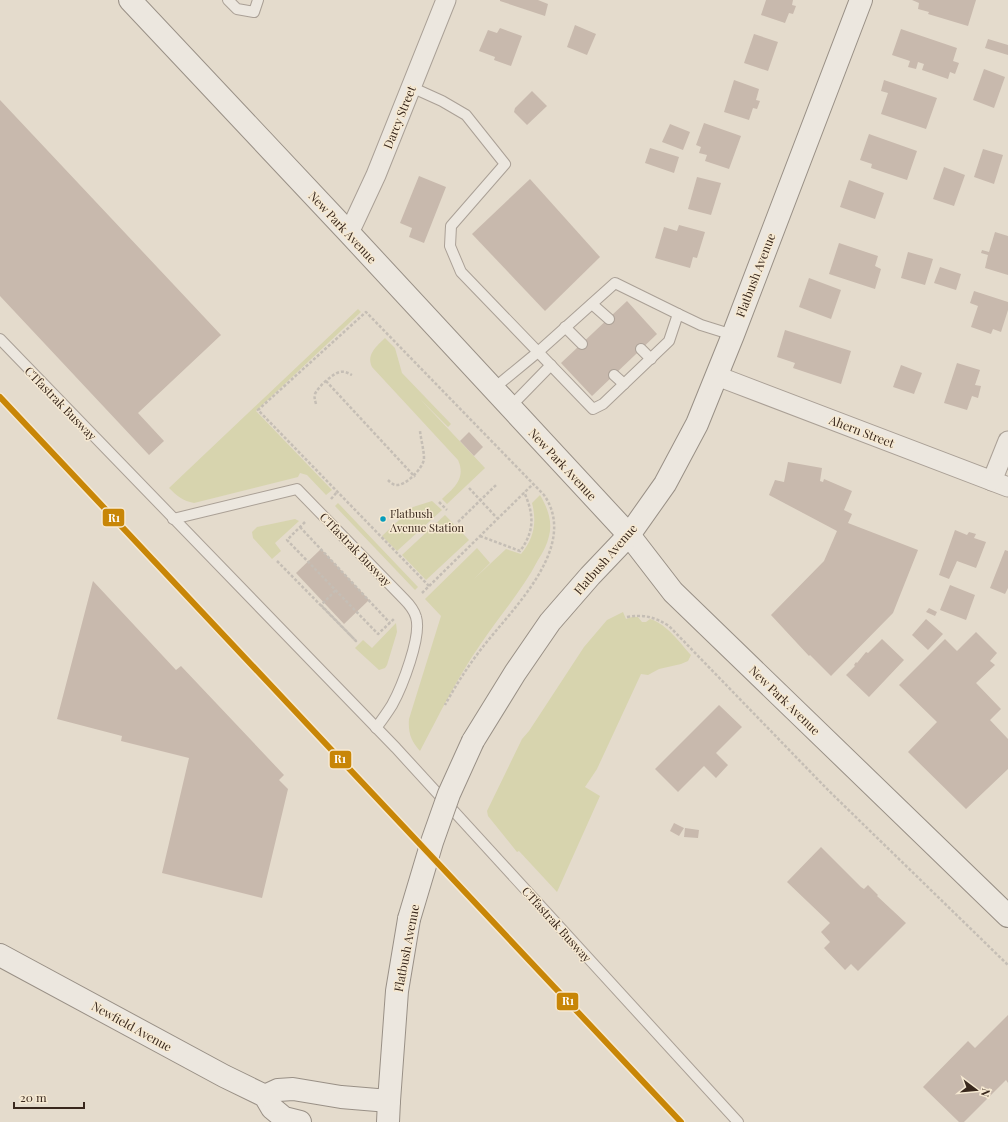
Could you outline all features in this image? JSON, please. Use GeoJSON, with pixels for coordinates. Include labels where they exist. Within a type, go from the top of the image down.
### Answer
{"type":"FeatureCollection","features":[{"type":"Feature","properties":{"kind":"street","name":"New Park Avenue"},"geometry":{"type":"LineString","coordinates":[[130,0],[349,233],[629,535],[673,592],[1008,915]]}},
{"type":"Feature","properties":{"kind":"street","name":"Darcy Street"},"geometry":{"type":"LineString","coordinates":[[349,233],[376,175],[446,0]]}},
{"type":"Feature","properties":{"kind":"street","name":"Flatbush Avenue"},"geometry":{"type":"LineString","coordinates":[[388,1122],[397,991],[409,919],[432,842],[449,794],[473,742],[550,622],[590,576],[629,535],[665,484],[697,424],[733,335],[861,0]]}},
{"type":"Feature","properties":{"kind":"street","name":"Ahern Street"},"geometry":{"type":"LineString","coordinates":[[717,376],[1000,484]]}},
{"type":"Feature","properties":{"kind":"street"},"geometry":{"type":"LineString","coordinates":[[1000,484],[1008,441]]}},
{"type":"Feature","properties":{"kind":"street","name":"Newfield Avenue"},"geometry":{"type":"LineString","coordinates":[[0,955],[224,1076],[264,1096],[272,1108],[284,1118],[300,1122]]}},
{"type":"Feature","properties":{"kind":"street"},"geometry":{"type":"LineString","coordinates":[[264,1096],[278,1090],[293,1089],[341,1097],[389,1101]]}},
{"type":"Feature","properties":{"kind":"lane"},"geometry":{"type":"LineString","coordinates":[[228,0],[237,9],[254,12],[258,0]]}},
{"type":"Feature","properties":{"kind":"lane"},"geometry":{"type":"LineString","coordinates":[[411,87],[442,101],[466,115],[505,164],[452,226],[450,246],[461,272],[593,409],[603,404],[669,341],[678,314]]}},
{"type":"Feature","properties":{"kind":"lane"},"geometry":{"type":"LineString","coordinates":[[493,389],[538,352],[615,283],[678,314],[733,335]]}},
{"type":"Feature","properties":{"kind":"lane"},"geometry":{"type":"LineString","coordinates":[[592,304],[609,319]]}},
{"type":"Feature","properties":{"kind":"lane"},"geometry":{"type":"LineString","coordinates":[[565,328],[582,344]]}},
{"type":"Feature","properties":{"kind":"lane","name":"CTfastrak Busway"},"geometry":{"type":"LineString","coordinates":[[0,339],[406,759],[738,1122]]}},
{"type":"Feature","properties":{"kind":"lane"},"geometry":{"type":"LineString","coordinates":[[641,350],[651,359]]}},
{"type":"Feature","properties":{"kind":"lane"},"geometry":{"type":"LineString","coordinates":[[510,407],[551,365]]}},
{"type":"Feature","properties":{"kind":"lane"},"geometry":{"type":"LineString","coordinates":[[614,375],[624,384]]}},
{"type":"Feature","properties":{"kind":"lane","name":"CTfastrak Busway"},"geometry":{"type":"LineString","coordinates":[[173,519],[297,489],[404,599],[416,618],[416,633],[413,651],[401,686],[393,703],[376,728]]}},
{"type":"Feature","properties":{"kind":"path"},"geometry":{"type":"LineString","coordinates":[[429,586],[258,410],[366,312],[547,499],[555,526],[552,545],[532,586],[481,649],[458,682],[445,705]]}},
{"type":"Feature","properties":{"kind":"path"},"geometry":{"type":"LineString","coordinates":[[316,404],[316,391],[326,381],[338,372],[352,375]]}},
{"type":"Feature","properties":{"kind":"path"},"geometry":{"type":"LineString","coordinates":[[326,381],[414,476]]}},
{"type":"Feature","properties":{"kind":"path"},"geometry":{"type":"LineString","coordinates":[[388,480],[397,485],[406,482],[421,468],[424,458],[420,431]]}},
{"type":"Feature","properties":{"kind":"path"},"geometry":{"type":"LineString","coordinates":[[420,594],[533,484]]}},
{"type":"Feature","properties":{"kind":"path"},"geometry":{"type":"LineString","coordinates":[[458,522],[496,485]]}},
{"type":"Feature","properties":{"kind":"path"},"geometry":{"type":"LineString","coordinates":[[469,488],[497,518]]}},
{"type":"Feature","properties":{"kind":"path"},"geometry":{"type":"LineString","coordinates":[[328,501],[337,492]]}},
{"type":"Feature","properties":{"kind":"path"},"geometry":{"type":"LineString","coordinates":[[480,536],[520,551],[528,539],[531,531],[529,507],[524,492]]}},
{"type":"Feature","properties":{"kind":"path"},"geometry":{"type":"LineString","coordinates":[[439,502],[447,510]]}},
{"type":"Feature","properties":{"kind":"path"},"geometry":{"type":"LineString","coordinates":[[306,521],[287,540],[378,634],[395,618]]}},
{"type":"Feature","properties":{"kind":"path"},"geometry":{"type":"LineString","coordinates":[[300,527],[390,623]]}},
{"type":"Feature","properties":{"kind":"path"},"geometry":{"type":"LineString","coordinates":[[277,561],[356,641],[321,605],[336,590]]}},
{"type":"Feature","properties":{"kind":"path"},"geometry":{"type":"LineString","coordinates":[[627,617],[635,615],[650,616],[669,626],[834,796],[1008,966]]}},
{"type":"Feature","properties":{"kind":"shaded area"},"geometry":{"type":"Polygon","coordinates":[[[358,309],[361,312],[256,411],[332,490],[326,495],[307,475],[300,473],[298,477],[194,503],[180,498],[169,488],[358,309]]]}},
{"type":"Feature","properties":{"kind":"shaded area"},"geometry":{"type":"Polygon","coordinates":[[[385,338],[395,348],[402,373],[451,424],[448,427],[420,399],[485,468],[447,504],[442,499],[455,486],[460,477],[461,472],[458,460],[372,367],[370,358],[371,354],[385,338]]]}},
{"type":"Feature","properties":{"kind":"shaded area"},"geometry":{"type":"Polygon","coordinates":[[[540,495],[547,509],[550,520],[549,536],[545,548],[518,593],[487,634],[464,670],[420,751],[414,744],[411,736],[409,719],[441,616],[425,599],[477,548],[490,563],[474,579],[506,549],[521,554],[532,536],[534,517],[532,503],[540,495]]]}},
{"type":"Feature","properties":{"kind":"shaded area"},"geometry":{"type":"Polygon","coordinates":[[[432,501],[442,510],[397,551],[382,536],[413,507],[432,501]]]}},
{"type":"Feature","properties":{"kind":"shaded area"},"geometry":{"type":"Polygon","coordinates":[[[338,503],[418,587],[415,590],[335,506],[338,503]]]}},
{"type":"Feature","properties":{"kind":"shaded area"},"geometry":{"type":"Polygon","coordinates":[[[445,515],[469,540],[426,580],[402,555],[445,515]]]}},
{"type":"Feature","properties":{"kind":"shaded area"},"geometry":{"type":"Polygon","coordinates":[[[295,519],[299,521],[275,543],[281,551],[272,559],[253,538],[252,532],[257,527],[295,519]]]}},
{"type":"Feature","properties":{"kind":"shaded area"},"geometry":{"type":"Polygon","coordinates":[[[623,612],[626,619],[638,617],[642,622],[646,622],[650,619],[656,621],[668,629],[691,655],[688,661],[681,664],[659,669],[648,675],[641,674],[597,769],[585,787],[600,796],[557,892],[519,851],[517,852],[488,816],[487,811],[522,739],[529,731],[584,647],[607,620],[623,612]]]}},
{"type":"Feature","properties":{"kind":"shaded area"},"geometry":{"type":"Polygon","coordinates":[[[396,623],[397,632],[387,665],[385,668],[379,670],[355,648],[363,640],[372,648],[396,623]]]}},
{"type":"Feature","properties":{"kind":"building"},"geometry":{"type":"Polygon","coordinates":[[[500,0],[538,0],[548,4],[545,16],[500,0]]]}},
{"type":"Feature","properties":{"kind":"building"},"geometry":{"type":"Polygon","coordinates":[[[766,0],[793,0],[792,5],[796,6],[793,14],[789,13],[785,23],[761,15],[766,0]]]}},
{"type":"Feature","properties":{"kind":"building"},"geometry":{"type":"Polygon","coordinates":[[[912,0],[976,0],[968,26],[928,14],[929,12],[918,9],[919,3],[912,0]]]}},
{"type":"Feature","properties":{"kind":"building"},"geometry":{"type":"Polygon","coordinates":[[[575,25],[596,34],[587,55],[567,47],[575,25]]]}},
{"type":"Feature","properties":{"kind":"building"},"geometry":{"type":"Polygon","coordinates":[[[500,28],[522,36],[511,66],[494,60],[495,57],[479,51],[488,30],[497,33],[500,28]]]}},
{"type":"Feature","properties":{"kind":"building"},"geometry":{"type":"Polygon","coordinates":[[[901,29],[957,48],[953,61],[959,63],[955,74],[950,72],[948,79],[922,70],[924,64],[918,62],[916,69],[908,67],[910,61],[892,55],[901,29]]]}},
{"type":"Feature","properties":{"kind":"building"},"geometry":{"type":"Polygon","coordinates":[[[754,34],[778,42],[768,71],[744,63],[754,34]]]}},
{"type":"Feature","properties":{"kind":"building"},"geometry":{"type":"Polygon","coordinates":[[[988,39],[1008,45],[1008,55],[985,48],[988,39]]]}},
{"type":"Feature","properties":{"kind":"building"},"geometry":{"type":"Polygon","coordinates":[[[984,69],[1005,77],[994,108],[973,100],[984,69]]]}},
{"type":"Feature","properties":{"kind":"building"},"geometry":{"type":"Polygon","coordinates":[[[734,80],[759,89],[756,100],[760,101],[757,109],[753,108],[749,120],[724,112],[734,80]]]}},
{"type":"Feature","properties":{"kind":"building"},"geometry":{"type":"Polygon","coordinates":[[[884,80],[937,98],[926,129],[881,114],[888,93],[881,91],[884,80]]]}},
{"type":"Feature","properties":{"kind":"building"},"geometry":{"type":"Polygon","coordinates":[[[532,91],[547,106],[527,125],[514,112],[515,108],[532,91]]]}},
{"type":"Feature","properties":{"kind":"building"},"geometry":{"type":"Polygon","coordinates":[[[0,100],[221,335],[138,413],[164,441],[149,455],[0,296],[0,100]]]}},
{"type":"Feature","properties":{"kind":"building"},"geometry":{"type":"Polygon","coordinates":[[[704,123],[741,136],[729,169],[705,161],[707,155],[699,153],[701,147],[696,145],[704,123]]]}},
{"type":"Feature","properties":{"kind":"building"},"geometry":{"type":"Polygon","coordinates":[[[670,124],[690,132],[683,150],[662,142],[670,124]]]}},
{"type":"Feature","properties":{"kind":"building"},"geometry":{"type":"Polygon","coordinates":[[[869,134],[917,151],[907,180],[871,168],[872,164],[860,160],[869,134]]]}},
{"type":"Feature","properties":{"kind":"building"},"geometry":{"type":"Polygon","coordinates":[[[650,148],[679,157],[674,173],[645,163],[650,148]]]}},
{"type":"Feature","properties":{"kind":"building"},"geometry":{"type":"Polygon","coordinates":[[[983,149],[1003,155],[994,184],[974,177],[983,149]]]}},
{"type":"Feature","properties":{"kind":"building"},"geometry":{"type":"Polygon","coordinates":[[[944,167],[965,175],[954,206],[933,199],[944,167]]]}},
{"type":"Feature","properties":{"kind":"building"},"geometry":{"type":"Polygon","coordinates":[[[419,176],[446,187],[424,243],[409,237],[412,228],[400,223],[419,176]]]}},
{"type":"Feature","properties":{"kind":"building"},"geometry":{"type":"Polygon","coordinates":[[[697,177],[721,183],[711,215],[688,209],[697,177]]]}},
{"type":"Feature","properties":{"kind":"building"},"geometry":{"type":"Polygon","coordinates":[[[530,179],[600,257],[545,311],[472,234],[530,179]]]}},
{"type":"Feature","properties":{"kind":"building"},"geometry":{"type":"Polygon","coordinates":[[[849,180],[884,193],[875,219],[840,207],[849,180]]]}},
{"type":"Feature","properties":{"kind":"building"},"geometry":{"type":"Polygon","coordinates":[[[679,225],[705,232],[697,258],[693,257],[690,268],[655,258],[664,227],[677,231],[679,225]]]}},
{"type":"Feature","properties":{"kind":"building"},"geometry":{"type":"Polygon","coordinates":[[[995,232],[1008,236],[1008,275],[985,268],[988,255],[981,253],[982,250],[989,252],[995,232]]]}},
{"type":"Feature","properties":{"kind":"building"},"geometry":{"type":"Polygon","coordinates":[[[839,243],[878,256],[875,266],[881,269],[875,289],[829,274],[839,243]]]}},
{"type":"Feature","properties":{"kind":"building"},"geometry":{"type":"Polygon","coordinates":[[[908,252],[933,259],[925,285],[901,278],[908,252]]]}},
{"type":"Feature","properties":{"kind":"building"},"geometry":{"type":"Polygon","coordinates":[[[940,267],[961,274],[956,290],[934,283],[940,267]]]}},
{"type":"Feature","properties":{"kind":"building"},"geometry":{"type":"Polygon","coordinates":[[[809,278],[841,290],[831,319],[799,307],[809,278]]]}},
{"type":"Feature","properties":{"kind":"building"},"geometry":{"type":"Polygon","coordinates":[[[974,291],[1008,302],[1008,310],[1001,332],[993,329],[991,334],[971,327],[978,306],[970,303],[974,291]]]}},
{"type":"Feature","properties":{"kind":"building"},"geometry":{"type":"Polygon","coordinates":[[[627,301],[657,334],[592,396],[561,363],[627,301]]]}},
{"type":"Feature","properties":{"kind":"building"},"geometry":{"type":"Polygon","coordinates":[[[785,330],[851,351],[841,384],[793,368],[795,363],[777,357],[785,330]]]}},
{"type":"Feature","properties":{"kind":"building"},"geometry":{"type":"Polygon","coordinates":[[[957,363],[980,370],[975,385],[981,386],[978,398],[972,396],[967,410],[944,403],[957,363]]]}},
{"type":"Feature","properties":{"kind":"building"},"geometry":{"type":"Polygon","coordinates":[[[901,365],[922,373],[914,394],[893,387],[901,365]]]}},
{"type":"Feature","properties":{"kind":"building"},"geometry":{"type":"Polygon","coordinates":[[[469,432],[483,447],[474,456],[460,441],[469,432]]]}},
{"type":"Feature","properties":{"kind":"building"},"geometry":{"type":"Polygon","coordinates":[[[788,462],[822,468],[820,481],[823,482],[824,479],[852,491],[844,510],[852,514],[848,523],[918,550],[893,613],[831,676],[810,655],[809,656],[771,615],[824,561],[837,531],[769,495],[775,480],[784,482],[788,462]]]}},
{"type":"Feature","properties":{"kind":"building"},"geometry":{"type":"Polygon","coordinates":[[[955,530],[967,535],[969,532],[976,534],[974,538],[986,542],[976,568],[957,561],[949,579],[939,575],[955,530]]]}},
{"type":"Feature","properties":{"kind":"building"},"geometry":{"type":"Polygon","coordinates":[[[321,549],[369,600],[344,624],[296,573],[321,549]]]}},
{"type":"Feature","properties":{"kind":"building"},"geometry":{"type":"Polygon","coordinates":[[[1005,550],[1008,551],[1008,588],[1005,594],[990,588],[1005,550]]]}},
{"type":"Feature","properties":{"kind":"building"},"geometry":{"type":"Polygon","coordinates":[[[93,581],[176,670],[181,666],[284,775],[279,780],[288,789],[262,898],[162,873],[189,758],[121,741],[122,736],[57,719],[93,581]]]}},
{"type":"Feature","properties":{"kind":"building"},"geometry":{"type":"Polygon","coordinates":[[[950,585],[975,595],[966,620],[940,610],[950,585]]]}},
{"type":"Feature","properties":{"kind":"building"},"geometry":{"type":"Polygon","coordinates":[[[929,608],[937,612],[935,616],[926,612],[929,608]]]}},
{"type":"Feature","properties":{"kind":"building"},"geometry":{"type":"Polygon","coordinates":[[[926,619],[943,634],[928,650],[912,635],[926,619]]]}},
{"type":"Feature","properties":{"kind":"building"},"geometry":{"type":"Polygon","coordinates":[[[976,632],[997,653],[990,661],[995,665],[976,683],[1001,709],[990,720],[1008,739],[1008,769],[966,809],[908,752],[937,722],[899,685],[945,639],[957,651],[976,632]]]}},
{"type":"Feature","properties":{"kind":"building"},"geometry":{"type":"Polygon","coordinates":[[[882,639],[904,660],[869,697],[846,675],[866,652],[868,653],[882,639]]]}},
{"type":"Feature","properties":{"kind":"building"},"geometry":{"type":"Polygon","coordinates":[[[719,705],[742,727],[716,753],[728,765],[716,778],[704,766],[678,792],[655,769],[719,705]]]}},
{"type":"Feature","properties":{"kind":"building"},"geometry":{"type":"Polygon","coordinates":[[[674,823],[684,828],[679,836],[670,831],[674,823]]]}},
{"type":"Feature","properties":{"kind":"building"},"geometry":{"type":"Polygon","coordinates":[[[685,828],[699,830],[698,838],[684,837],[685,828]]]}},
{"type":"Feature","properties":{"kind":"building"},"geometry":{"type":"Polygon","coordinates":[[[821,847],[861,887],[864,889],[868,885],[878,895],[877,896],[906,923],[858,971],[851,964],[845,970],[824,948],[830,942],[821,932],[830,923],[787,882],[821,847]]]}},
{"type":"Feature","properties":{"kind":"building"},"geometry":{"type":"Polygon","coordinates":[[[1008,1015],[1008,1083],[1006,1080],[964,1122],[959,1122],[923,1087],[968,1041],[975,1048],[1008,1015]]]}},
{"type":"Feature","properties":{"kind":"transit line","name":"R1"},"geometry":{"type":"LineString","coordinates":[[0,397],[681,1122]]}},
{"type":"Feature","properties":{"kind":"place","name":"Flatbush Avenue Station"},"geometry":{"type":"Point","coordinates":[383,519]}}]}
